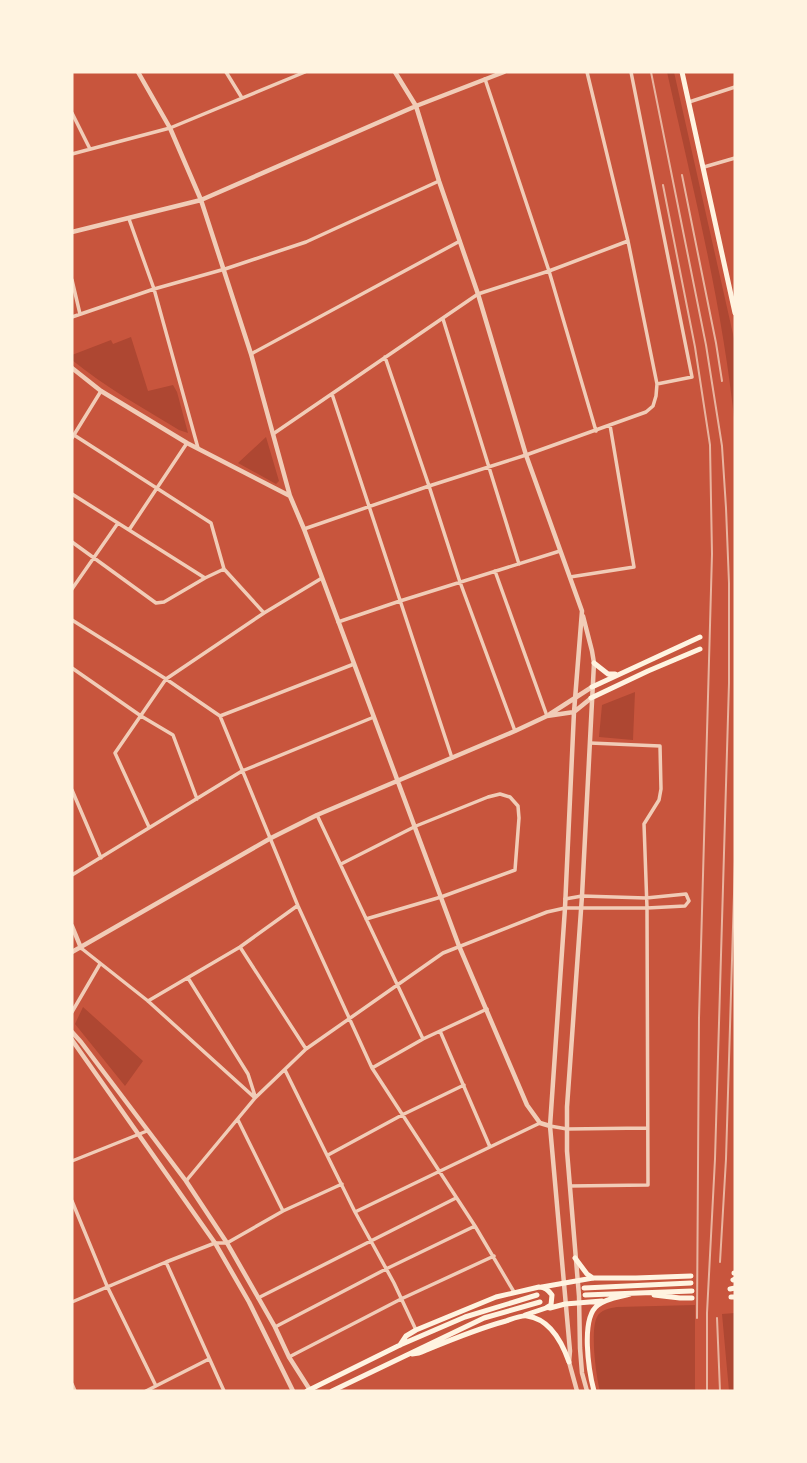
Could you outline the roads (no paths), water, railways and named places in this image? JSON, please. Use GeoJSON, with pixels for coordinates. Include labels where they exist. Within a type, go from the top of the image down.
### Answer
{"type":"FeatureCollection","features":[{"type":"Feature","properties":{"kind":"main road"},"geometry":{"type":"LineString","coordinates":[[682,72],[733,287],[735,313]]}},
{"type":"Feature","properties":{"kind":"main road"},"geometry":{"type":"LineString","coordinates":[[592,687],[700,637]]}},
{"type":"Feature","properties":{"kind":"main road"},"geometry":{"type":"LineString","coordinates":[[591,698],[700,649]]}},
{"type":"Feature","properties":{"kind":"main road"},"geometry":{"type":"LineString","coordinates":[[594,663],[608,674],[618,674]]}},
{"type":"Feature","properties":{"kind":"main road"},"geometry":{"type":"LineString","coordinates":[[575,1258],[593,1278]]}},
{"type":"Feature","properties":{"kind":"main road"},"geometry":{"type":"LineString","coordinates":[[400,1345],[406,1336],[416,1330],[477,1304],[514,1292],[593,1278],[691,1279],[583,1288]]}},
{"type":"Feature","properties":{"kind":"main road"},"geometry":{"type":"LineString","coordinates":[[539,1287],[544,1287],[552,1295],[551,1305],[547,1308]]}},
{"type":"Feature","properties":{"kind":"main road"},"geometry":{"type":"LineString","coordinates":[[585,1295],[645,1293],[664,1297],[692,1294]]}},
{"type":"Feature","properties":{"kind":"main road"},"geometry":{"type":"LineString","coordinates":[[594,1391],[589,1356],[589,1319],[596,1306],[630,1294]]}},
{"type":"Feature","properties":{"kind":"main road"},"geometry":{"type":"LineString","coordinates":[[309,1391],[400,1345],[465,1317],[537,1295]]}},
{"type":"Feature","properties":{"kind":"main road"},"geometry":{"type":"LineString","coordinates":[[406,1355],[419,1353],[486,1326],[547,1308],[609,1300]]}},
{"type":"Feature","properties":{"kind":"main road"},"geometry":{"type":"LineString","coordinates":[[332,1391],[484,1318],[540,1302]]}},
{"type":"Feature","properties":{"kind":"main road"},"geometry":{"type":"LineString","coordinates":[[525,1315],[538,1320],[555,1334],[562,1343],[569,1362]]}},
{"type":"Feature","properties":{"kind":"street"},"geometry":{"type":"LineString","coordinates":[[138,72],[170,128],[201,200],[251,354],[290,496],[459,946],[527,1105],[540,1122],[550,1126],[567,1129],[648,1128]]}},
{"type":"Feature","properties":{"kind":"street"},"geometry":{"type":"LineString","coordinates":[[226,72],[242,98]]}},
{"type":"Feature","properties":{"kind":"street"},"geometry":{"type":"LineString","coordinates":[[72,154],[170,128],[305,72]]}},
{"type":"Feature","properties":{"kind":"street"},"geometry":{"type":"LineString","coordinates":[[395,72],[416,106],[478,294],[526,455],[582,611],[594,663],[582,896],[567,1107],[567,1151],[582,1373],[587,1391]]}},
{"type":"Feature","properties":{"kind":"street"},"geometry":{"type":"LineString","coordinates":[[72,232],[201,200],[416,106],[504,72]]}},
{"type":"Feature","properties":{"kind":"street"},"geometry":{"type":"LineString","coordinates":[[304,529],[596,431],[646,412],[653,406],[657,384],[628,241],[587,72]]}},
{"type":"Feature","properties":{"kind":"street"},"geometry":{"type":"LineString","coordinates":[[631,72],[692,377],[657,384]]}},
{"type":"Feature","properties":{"kind":"street"},"geometry":{"type":"LineString","coordinates":[[485,79],[549,271],[596,431]]}},
{"type":"Feature","properties":{"kind":"street"},"geometry":{"type":"LineString","coordinates":[[689,102],[735,87]]}},
{"type":"Feature","properties":{"kind":"street"},"geometry":{"type":"LineString","coordinates":[[72,113],[91,149]]}},
{"type":"Feature","properties":{"kind":"street"},"geometry":{"type":"LineString","coordinates":[[704,167],[735,158]]}},
{"type":"Feature","properties":{"kind":"street"},"geometry":{"type":"LineString","coordinates":[[72,317],[306,242],[439,181]]}},
{"type":"Feature","properties":{"kind":"street"},"geometry":{"type":"LineString","coordinates":[[129,219],[154,289],[198,448]]}},
{"type":"Feature","properties":{"kind":"street"},"geometry":{"type":"LineString","coordinates":[[251,354],[460,241]]}},
{"type":"Feature","properties":{"kind":"street"},"geometry":{"type":"LineString","coordinates":[[273,434],[478,294],[628,241]]}},
{"type":"Feature","properties":{"kind":"street"},"geometry":{"type":"LineString","coordinates":[[72,280],[80,314]]}},
{"type":"Feature","properties":{"kind":"street"},"geometry":{"type":"LineString","coordinates":[[443,319],[519,564]]}},
{"type":"Feature","properties":{"kind":"street"},"geometry":{"type":"LineString","coordinates":[[385,357],[460,582],[515,731]]}},
{"type":"Feature","properties":{"kind":"street"},"geometry":{"type":"LineString","coordinates":[[72,368],[101,391],[187,443],[290,496]]}},
{"type":"Feature","properties":{"kind":"street"},"geometry":{"type":"LineString","coordinates":[[101,391],[73,437],[211,523],[224,569],[264,613]]}},
{"type":"Feature","properties":{"kind":"street"},"geometry":{"type":"LineString","coordinates":[[332,394],[452,758]]}},
{"type":"Feature","properties":{"kind":"street"},"geometry":{"type":"LineString","coordinates":[[569,577],[634,567],[610,425]]}},
{"type":"Feature","properties":{"kind":"street"},"geometry":{"type":"LineString","coordinates":[[129,530],[187,443]]}},
{"type":"Feature","properties":{"kind":"street"},"geometry":{"type":"LineString","coordinates":[[72,494],[205,578]]}},
{"type":"Feature","properties":{"kind":"street"},"geometry":{"type":"LineString","coordinates":[[72,589],[118,523]]}},
{"type":"Feature","properties":{"kind":"street"},"geometry":{"type":"LineString","coordinates":[[72,542],[156,603],[164,602],[224,569]]}},
{"type":"Feature","properties":{"kind":"street"},"geometry":{"type":"LineString","coordinates":[[338,622],[560,551]]}},
{"type":"Feature","properties":{"kind":"street"},"geometry":{"type":"LineString","coordinates":[[495,571],[547,716]]}},
{"type":"Feature","properties":{"kind":"street"},"geometry":{"type":"LineString","coordinates":[[149,827],[115,753],[166,679],[264,613],[322,578]]}},
{"type":"Feature","properties":{"kind":"street"},"geometry":{"type":"LineString","coordinates":[[577,1391],[569,1362],[550,1126],[582,611]]}},
{"type":"Feature","properties":{"kind":"street"},"geometry":{"type":"LineString","coordinates":[[72,620],[220,716],[298,906],[372,1068],[475,1226],[514,1292]]}},
{"type":"Feature","properties":{"kind":"street"},"geometry":{"type":"LineString","coordinates":[[220,716],[355,664]]}},
{"type":"Feature","properties":{"kind":"street"},"geometry":{"type":"LineString","coordinates":[[72,667],[141,716],[173,735],[197,799]]}},
{"type":"Feature","properties":{"kind":"street"},"geometry":{"type":"LineString","coordinates":[[72,952],[271,838],[317,815],[547,716],[592,687]]}},
{"type":"Feature","properties":{"kind":"street"},"geometry":{"type":"LineString","coordinates":[[547,716],[574,712],[591,698]]}},
{"type":"Feature","properties":{"kind":"street"},"geometry":{"type":"LineString","coordinates":[[72,875],[242,771],[374,717]]}},
{"type":"Feature","properties":{"kind":"street"},"geometry":{"type":"LineString","coordinates":[[570,1186],[648,1185],[644,824],[659,800],[660,746],[590,743]]}},
{"type":"Feature","properties":{"kind":"street"},"geometry":{"type":"LineString","coordinates":[[72,790],[101,858]]}},
{"type":"Feature","properties":{"kind":"street"},"geometry":{"type":"LineString","coordinates":[[341,864],[416,826],[500,794],[510,797],[517,806],[519,818],[515,870],[441,897],[366,919]]}},
{"type":"Feature","properties":{"kind":"street"},"geometry":{"type":"LineString","coordinates":[[317,815],[423,1040]]}},
{"type":"Feature","properties":{"kind":"street"},"geometry":{"type":"LineString","coordinates":[[186,1181],[256,1098],[306,1049],[443,953],[547,912],[565,908],[685,906],[689,901],[686,894],[646,898],[582,896],[565,899]]}},
{"type":"Feature","properties":{"kind":"street"},"geometry":{"type":"LineString","coordinates":[[148,1001],[240,947],[298,906]]}},
{"type":"Feature","properties":{"kind":"street"},"geometry":{"type":"LineString","coordinates":[[72,926],[81,948],[148,1001],[256,1098]]}},
{"type":"Feature","properties":{"kind":"street"},"geometry":{"type":"LineString","coordinates":[[240,947],[306,1049]]}},
{"type":"Feature","properties":{"kind":"street"},"geometry":{"type":"LineString","coordinates":[[72,1012],[100,964]]}},
{"type":"Feature","properties":{"kind":"street"},"geometry":{"type":"LineString","coordinates":[[188,978],[248,1074],[256,1098]]}},
{"type":"Feature","properties":{"kind":"street"},"geometry":{"type":"LineString","coordinates":[[372,1068],[487,1009]]}},
{"type":"Feature","properties":{"kind":"street"},"geometry":{"type":"LineString","coordinates":[[440,1031],[490,1147]]}},
{"type":"Feature","properties":{"kind":"street"},"geometry":{"type":"LineString","coordinates":[[72,1032],[186,1181],[227,1243],[309,1391]]}},
{"type":"Feature","properties":{"kind":"street"},"geometry":{"type":"LineString","coordinates":[[72,1040],[215,1244],[249,1302],[293,1391]]}},
{"type":"Feature","properties":{"kind":"street"},"geometry":{"type":"LineString","coordinates":[[285,1070],[416,1330]]}},
{"type":"Feature","properties":{"kind":"street"},"geometry":{"type":"LineString","coordinates":[[328,1155],[464,1085]]}},
{"type":"Feature","properties":{"kind":"street"},"geometry":{"type":"LineString","coordinates":[[238,1120],[283,1211]]}},
{"type":"Feature","properties":{"kind":"street"},"geometry":{"type":"LineString","coordinates":[[355,1212],[540,1122]]}},
{"type":"Feature","properties":{"kind":"street"},"geometry":{"type":"LineString","coordinates":[[72,1161],[148,1131]]}},
{"type":"Feature","properties":{"kind":"street"},"geometry":{"type":"LineString","coordinates":[[72,1301],[166,1262],[215,1244],[227,1243],[283,1211],[342,1184]]}},
{"type":"Feature","properties":{"kind":"street"},"geometry":{"type":"LineString","coordinates":[[258,1298],[457,1198]]}},
{"type":"Feature","properties":{"kind":"street"},"geometry":{"type":"LineString","coordinates":[[72,1201],[107,1286],[156,1386]]}},
{"type":"Feature","properties":{"kind":"street"},"geometry":{"type":"LineString","coordinates":[[275,1327],[475,1226]]}},
{"type":"Feature","properties":{"kind":"street"},"geometry":{"type":"LineString","coordinates":[[289,1357],[401,1299],[494,1256]]}},
{"type":"Feature","properties":{"kind":"street"},"geometry":{"type":"LineString","coordinates":[[166,1262],[224,1391]]}},
{"type":"Feature","properties":{"kind":"street"},"geometry":{"type":"LineString","coordinates":[[146,1391],[209,1359]]}},
{"type":"Feature","properties":{"kind":"street"},"geometry":{"type":"LineString","coordinates":[[72,1384],[75,1391]]}},
{"type":"Feature","properties":{"kind":"railway"},"geometry":{"type":"LineString","coordinates":[[651,72],[706,345],[722,446],[726,508],[729,683],[715,1159],[707,1313],[707,1391]]}},
{"type":"Feature","properties":{"kind":"railway"},"geometry":{"type":"LineString","coordinates":[[682,175],[722,381]]}},
{"type":"Feature","properties":{"kind":"railway"},"geometry":{"type":"LineString","coordinates":[[663,185],[695,347],[710,445],[712,554],[699,1018],[697,1318]]}},
{"type":"Feature","properties":{"kind":"railway"},"geometry":{"type":"LineString","coordinates":[[720,1262],[726,1159],[735,861]]}},
{"type":"Feature","properties":{"kind":"railway"},"geometry":{"type":"LineString","coordinates":[[717,1318],[720,1391]]}}]}
